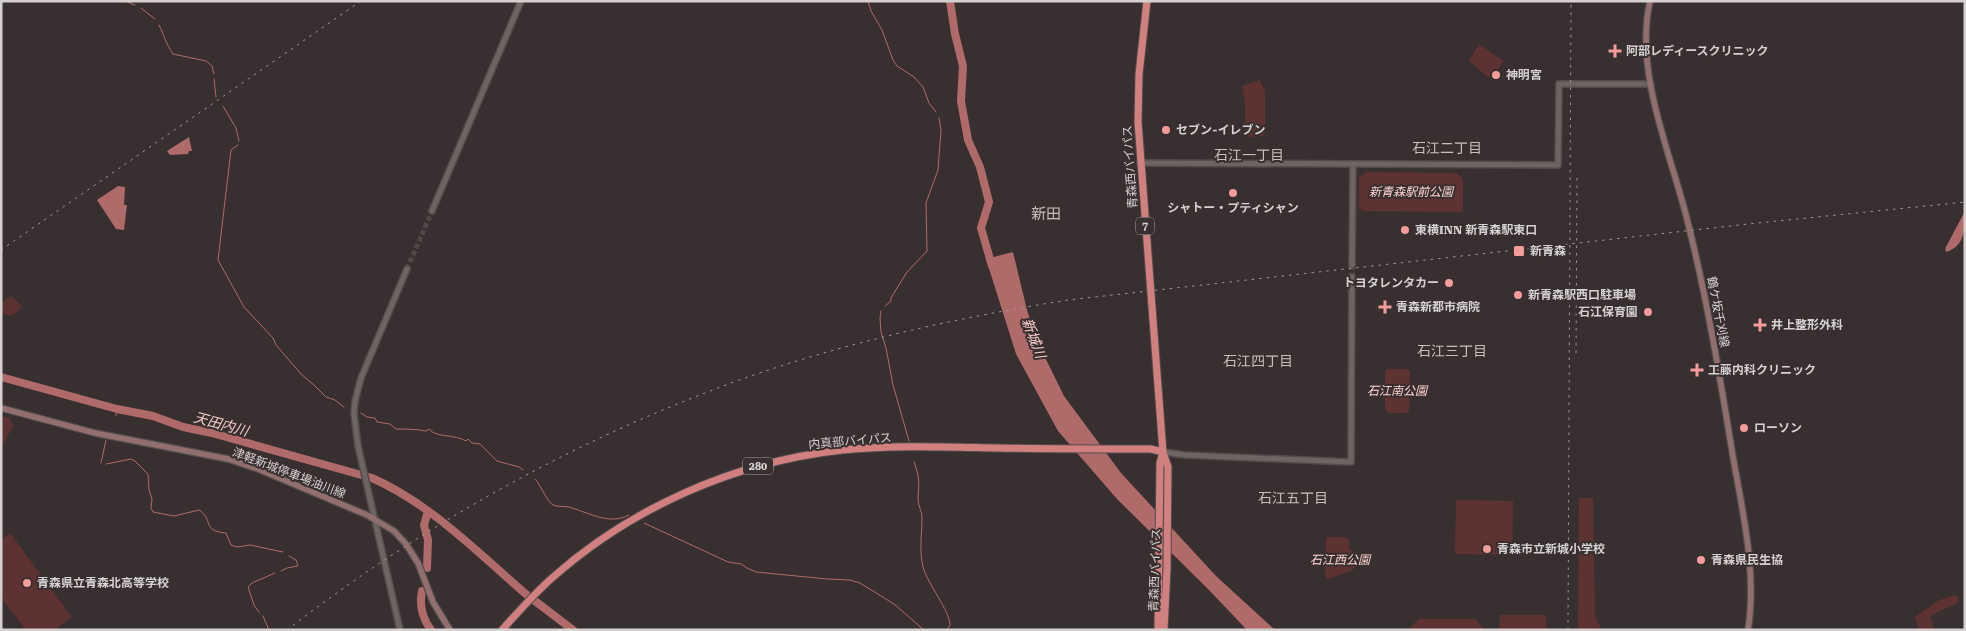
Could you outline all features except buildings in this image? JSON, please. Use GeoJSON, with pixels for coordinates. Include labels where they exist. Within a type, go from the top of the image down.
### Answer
{"type":"FeatureCollection","features":[{"type":"Feature","properties":{"kind":"highway","name":"青森西バイパス"},"geometry":{"type":"LineString","coordinates":[[1147,1],[1139,74],[1138,122],[1163,452],[1168,467],[1168,560],[1164,630]]}},
{"type":"Feature","properties":{"kind":"highway","name":"内真部バイパス"},"geometry":{"type":"LineString","coordinates":[[502,630],[552,579],[620,527],[669,500],[748,469],[808,455],[858,449],[944,447],[1152,449],[1163,452]]}},
{"type":"Feature","properties":{"kind":"highway","name":"青森西バイパス"},"geometry":{"type":"LineString","coordinates":[[1158,630],[1160,463],[1163,452]]}},
{"type":"Feature","properties":{"kind":"main road","name":"鶴ケ坂千刈線"},"geometry":{"type":"LineString","coordinates":[[1650,1],[1646,37],[1651,84],[1687,218],[1711,327],[1747,546],[1750,588],[1748,630]]}},
{"type":"Feature","properties":{"kind":"main road","name":"津軽新城停車場油川線"},"geometry":{"type":"LineString","coordinates":[[1,408],[96,434],[235,461],[375,519],[394,531],[406,544],[418,563],[433,602],[450,630]]}},
{"type":"Feature","properties":{"kind":"street"},"geometry":{"type":"LineString","coordinates":[[432,211],[521,1]]}},
{"type":"Feature","properties":{"kind":"street"},"geometry":{"type":"LineString","coordinates":[[1140,163],[1558,165],[1559,84],[1651,84]]}},
{"type":"Feature","properties":{"kind":"street"},"geometry":{"type":"LineString","coordinates":[[1352,265],[1353,164]]}},
{"type":"Feature","properties":{"kind":"street"},"geometry":{"type":"LineString","coordinates":[[400,630],[356,433],[355,401],[361,378],[407,269]]}},
{"type":"Feature","properties":{"kind":"street"},"geometry":{"type":"LineString","coordinates":[[1163,452],[1185,455],[1351,462],[1352,278]]}},
{"type":"Feature","properties":{"kind":"green space"},"geometry":{"type":"Polygon","coordinates":[[[1479,44],[1503,61],[1498,70],[1488,77],[1469,61],[1479,44]]]}},
{"type":"Feature","properties":{"kind":"green space"},"geometry":{"type":"Polygon","coordinates":[[[1260,80],[1265,91],[1265,134],[1263,136],[1248,137],[1245,134],[1245,103],[1242,86],[1260,80]]]}},
{"type":"Feature","properties":{"kind":"green space","name":"新青森駅前公園"},"geometry":{"type":"Polygon","coordinates":[[[1366,172],[1457,173],[1463,179],[1463,212],[1363,211],[1359,208],[1359,178],[1366,172]]]}},
{"type":"Feature","properties":{"kind":"green space"},"geometry":{"type":"Polygon","coordinates":[[[11,296],[22,306],[13,314],[1,313],[1,303],[11,296]]]}},
{"type":"Feature","properties":{"kind":"green space","name":"石江南公園"},"geometry":{"type":"Polygon","coordinates":[[[1387,369],[1407,369],[1410,371],[1409,410],[1407,413],[1388,413],[1385,410],[1385,372],[1387,369]]]}},
{"type":"Feature","properties":{"kind":"green space"},"geometry":{"type":"Polygon","coordinates":[[[1,416],[9,418],[13,426],[1,448],[1,416]]]}},
{"type":"Feature","properties":{"kind":"green space"},"geometry":{"type":"Polygon","coordinates":[[[1579,498],[1593,498],[1595,617],[1600,630],[1578,630],[1579,498]]]}},
{"type":"Feature","properties":{"kind":"green space"},"geometry":{"type":"Polygon","coordinates":[[[1456,500],[1513,501],[1512,555],[1455,554],[1456,500]]]}},
{"type":"Feature","properties":{"kind":"green space","name":"青森県立青森北高等学校"},"geometry":{"type":"Polygon","coordinates":[[[10,533],[72,617],[54,630],[26,630],[1,597],[1,540],[10,533]]]}},
{"type":"Feature","properties":{"kind":"green space","name":"石江西公園"},"geometry":{"type":"Polygon","coordinates":[[[1328,537],[1346,537],[1349,540],[1349,549],[1364,559],[1351,571],[1328,579],[1325,576],[1326,539],[1328,537]]]}},
{"type":"Feature","properties":{"kind":"green space"},"geometry":{"type":"Polygon","coordinates":[[[1957,595],[1959,602],[1930,616],[1934,630],[1919,630],[1915,617],[1939,600],[1957,595]]]}},
{"type":"Feature","properties":{"kind":"green space"},"geometry":{"type":"Polygon","coordinates":[[[1500,615],[1546,615],[1546,630],[1499,630],[1500,615]]]}},
{"type":"Feature","properties":{"kind":"green space"},"geometry":{"type":"Polygon","coordinates":[[[1419,619],[1476,619],[1484,630],[1407,630],[1419,619]]]}},
{"type":"Feature","properties":{"kind":"water"},"geometry":{"type":"Polygon","coordinates":[[[189,137],[192,151],[189,151],[188,154],[170,155],[167,151],[189,137]]]}},
{"type":"Feature","properties":{"kind":"water"},"geometry":{"type":"Polygon","coordinates":[[[118,186],[125,187],[124,205],[127,205],[124,230],[116,229],[97,200],[118,186]]]}},
{"type":"Feature","properties":{"kind":"water"},"geometry":{"type":"Polygon","coordinates":[[[1965,211],[1961,240],[1958,245],[1947,252],[1945,250],[1946,247],[1965,211]]]}},
{"type":"Feature","properties":{"kind":"water"},"geometry":{"type":"Polygon","coordinates":[[[1013,252],[1027,310],[1038,343],[1064,396],[1121,473],[1216,576],[1275,630],[1247,630],[1117,499],[1058,431],[1016,354],[986,259],[1013,252]]]}},
{"type":"Feature","properties":{"kind":"waterway"},"geometry":{"type":"LineString","coordinates":[[125,1],[135,5]]}},
{"type":"Feature","properties":{"kind":"waterway"},"geometry":{"type":"LineString","coordinates":[[868,1],[871,11],[882,30],[893,60],[897,66],[914,77],[923,87],[929,103],[936,112]]}},
{"type":"Feature","properties":{"kind":"waterway","name":"新城川"},"geometry":{"type":"LineString","coordinates":[[950,1],[955,34],[963,66],[961,101],[968,140],[980,167],[989,202],[981,228],[992,266]]}},
{"type":"Feature","properties":{"kind":"waterway"},"geometry":{"type":"LineString","coordinates":[[141,8],[155,19]]}},
{"type":"Feature","properties":{"kind":"waterway"},"geometry":{"type":"LineString","coordinates":[[159,25],[173,54],[206,61],[212,66],[214,74]]}},
{"type":"Feature","properties":{"kind":"waterway"},"geometry":{"type":"LineString","coordinates":[[214,79],[216,97]]}},
{"type":"Feature","properties":{"kind":"waterway"},"geometry":{"type":"LineString","coordinates":[[223,106],[236,128],[239,141]]}},
{"type":"Feature","properties":{"kind":"waterway"},"geometry":{"type":"LineString","coordinates":[[885,306],[891,301],[907,272],[927,251],[926,203],[938,170],[941,130],[939,118]]}},
{"type":"Feature","properties":{"kind":"waterway"},"geometry":{"type":"LineString","coordinates":[[238,145],[231,150],[218,260],[244,307],[273,338],[276,345],[301,374],[326,397],[335,400],[344,407]]}},
{"type":"Feature","properties":{"kind":"waterway"},"geometry":{"type":"LineString","coordinates":[[881,311],[881,332],[893,385],[909,441]]}},
{"type":"Feature","properties":{"kind":"waterway","name":"天田内川"},"geometry":{"type":"LineString","coordinates":[[1,377],[117,409],[153,416],[183,427],[212,433],[372,478],[394,489],[434,515],[527,595]]}},
{"type":"Feature","properties":{"kind":"waterway","name":"天田内川"},"geometry":{"type":"LineString","coordinates":[[116,416],[117,409]]}},
{"type":"Feature","properties":{"kind":"waterway"},"geometry":{"type":"LineString","coordinates":[[361,413],[367,417],[375,418],[377,422],[390,424],[396,429],[426,431],[429,429],[436,434],[457,437],[466,441],[468,439],[472,443],[480,444],[497,461],[519,467],[523,470]]}},
{"type":"Feature","properties":{"kind":"waterway"},"geometry":{"type":"LineString","coordinates":[[101,463],[106,440]]}},
{"type":"Feature","properties":{"kind":"waterway"},"geometry":{"type":"LineString","coordinates":[[106,464],[131,459],[148,474],[153,512],[174,516],[199,510],[206,517],[213,530],[226,533],[231,545],[237,547],[250,545],[283,552]]}},
{"type":"Feature","properties":{"kind":"waterway"},"geometry":{"type":"LineString","coordinates":[[914,462],[919,484],[918,502],[922,515],[921,548],[923,567],[949,619],[950,625],[947,630]]}},
{"type":"Feature","properties":{"kind":"waterway"},"geometry":{"type":"LineString","coordinates":[[535,479],[548,501],[553,505],[569,507],[606,519],[622,518],[629,515]]}},
{"type":"Feature","properties":{"kind":"waterway","name":"天田内川"},"geometry":{"type":"LineString","coordinates":[[427,568],[428,540],[424,525],[428,511]]}},
{"type":"Feature","properties":{"kind":"waterway"},"geometry":{"type":"LineString","coordinates":[[644,523],[728,562],[741,564],[756,572],[850,580],[860,583],[894,604],[924,630]]}},
{"type":"Feature","properties":{"kind":"waterway"},"geometry":{"type":"LineString","coordinates":[[281,571],[298,566],[296,560],[289,556]]}},
{"type":"Feature","properties":{"kind":"waterway"},"geometry":{"type":"LineString","coordinates":[[259,612],[254,605],[248,587],[252,583],[275,573]]}},
{"type":"Feature","properties":{"kind":"waterway","name":"天田内川"},"geometry":{"type":"LineString","coordinates":[[422,591],[422,612],[431,630]]}},
{"type":"Feature","properties":{"kind":"waterway","name":"天田内川"},"geometry":{"type":"LineString","coordinates":[[535,601],[573,630]]}},
{"type":"Feature","properties":{"kind":"waterway"},"geometry":{"type":"LineString","coordinates":[[263,616],[269,630]]}},
{"type":"Feature","properties":{"kind":"tunnel"},"geometry":{"type":"LineString","coordinates":[[407,269],[432,211]]}},
{"type":"Feature","properties":{"kind":"tunnel"},"geometry":{"type":"LineString","coordinates":[[1352,265],[1352,277]]}},
{"type":"Feature","properties":{"kind":"railway"},"geometry":{"type":"LineString","coordinates":[[1,250],[361,1]]}},
{"type":"Feature","properties":{"kind":"railway"},"geometry":{"type":"LineString","coordinates":[[1568,630],[1571,1]]}},
{"type":"Feature","properties":{"kind":"railway"},"geometry":{"type":"LineString","coordinates":[[1576,353],[1577,175]]}},
{"type":"Feature","properties":{"kind":"railway"},"geometry":{"type":"LineString","coordinates":[[287,630],[392,555],[446,521],[501,489],[615,431],[674,405],[734,382],[816,355],[899,333],[983,315],[1068,300],[1748,224],[1965,202]]}},
{"type":"Feature","properties":{"kind":"place","name":"阿部レディースクリニック"},"geometry":{"type":"Point","coordinates":[1615,51]}},
{"type":"Feature","properties":{"kind":"place","name":"神明宮"},"geometry":{"type":"Point","coordinates":[1496,75]}},
{"type":"Feature","properties":{"kind":"place","name":"セブン-イレブン"},"geometry":{"type":"Point","coordinates":[1166,130]}},
{"type":"Feature","properties":{"kind":"place","name":"シャトー・プティシャン"},"geometry":{"type":"Point","coordinates":[1233,193]}},
{"type":"Feature","properties":{"kind":"place","name":"東横INN 新青森駅東口"},"geometry":{"type":"Point","coordinates":[1405,230]}},
{"type":"Feature","properties":{"kind":"place","name":"新青森"},"geometry":{"type":"Point","coordinates":[1519,251]}},
{"type":"Feature","properties":{"kind":"place","name":"トヨタレンタカー"},"geometry":{"type":"Point","coordinates":[1449,283]}},
{"type":"Feature","properties":{"kind":"place","name":"新青森駅西口駐車場"},"geometry":{"type":"Point","coordinates":[1518,295]}},
{"type":"Feature","properties":{"kind":"place","name":"青森新都市病院"},"geometry":{"type":"Point","coordinates":[1385,307]}},
{"type":"Feature","properties":{"kind":"place","name":"石江保育園"},"geometry":{"type":"Point","coordinates":[1648,312]}},
{"type":"Feature","properties":{"kind":"place","name":"井上整形外科"},"geometry":{"type":"Point","coordinates":[1760,325]}},
{"type":"Feature","properties":{"kind":"place","name":"工藤内科クリニック"},"geometry":{"type":"Point","coordinates":[1697,370]}},
{"type":"Feature","properties":{"kind":"place","name":"ローソン"},"geometry":{"type":"Point","coordinates":[1744,428]}},
{"type":"Feature","properties":{"kind":"place","name":"青森市立新城小学校"},"geometry":{"type":"Point","coordinates":[1487,549]}},
{"type":"Feature","properties":{"kind":"place","name":"青森県民生協"},"geometry":{"type":"Point","coordinates":[1701,560]}},
{"type":"Feature","properties":{"kind":"place","name":"青森県立青森北高等学校"},"geometry":{"type":"Point","coordinates":[27,583]}},
{"type":"Feature","properties":{"kind":"district","name":"石江二丁目"},"geometry":{"type":"Point","coordinates":[1447,148]}},
{"type":"Feature","properties":{"kind":"district","name":"石江一丁目"},"geometry":{"type":"Point","coordinates":[1249,155]}},
{"type":"Feature","properties":{"kind":"district","name":"新田"},"geometry":{"type":"Point","coordinates":[1046,214]}},
{"type":"Feature","properties":{"kind":"district","name":"石江三丁目"},"geometry":{"type":"Point","coordinates":[1452,351]}},
{"type":"Feature","properties":{"kind":"district","name":"石江四丁目"},"geometry":{"type":"Point","coordinates":[1258,361]}},
{"type":"Feature","properties":{"kind":"district","name":"石江五丁目"},"geometry":{"type":"Point","coordinates":[1293,498]}}]}
